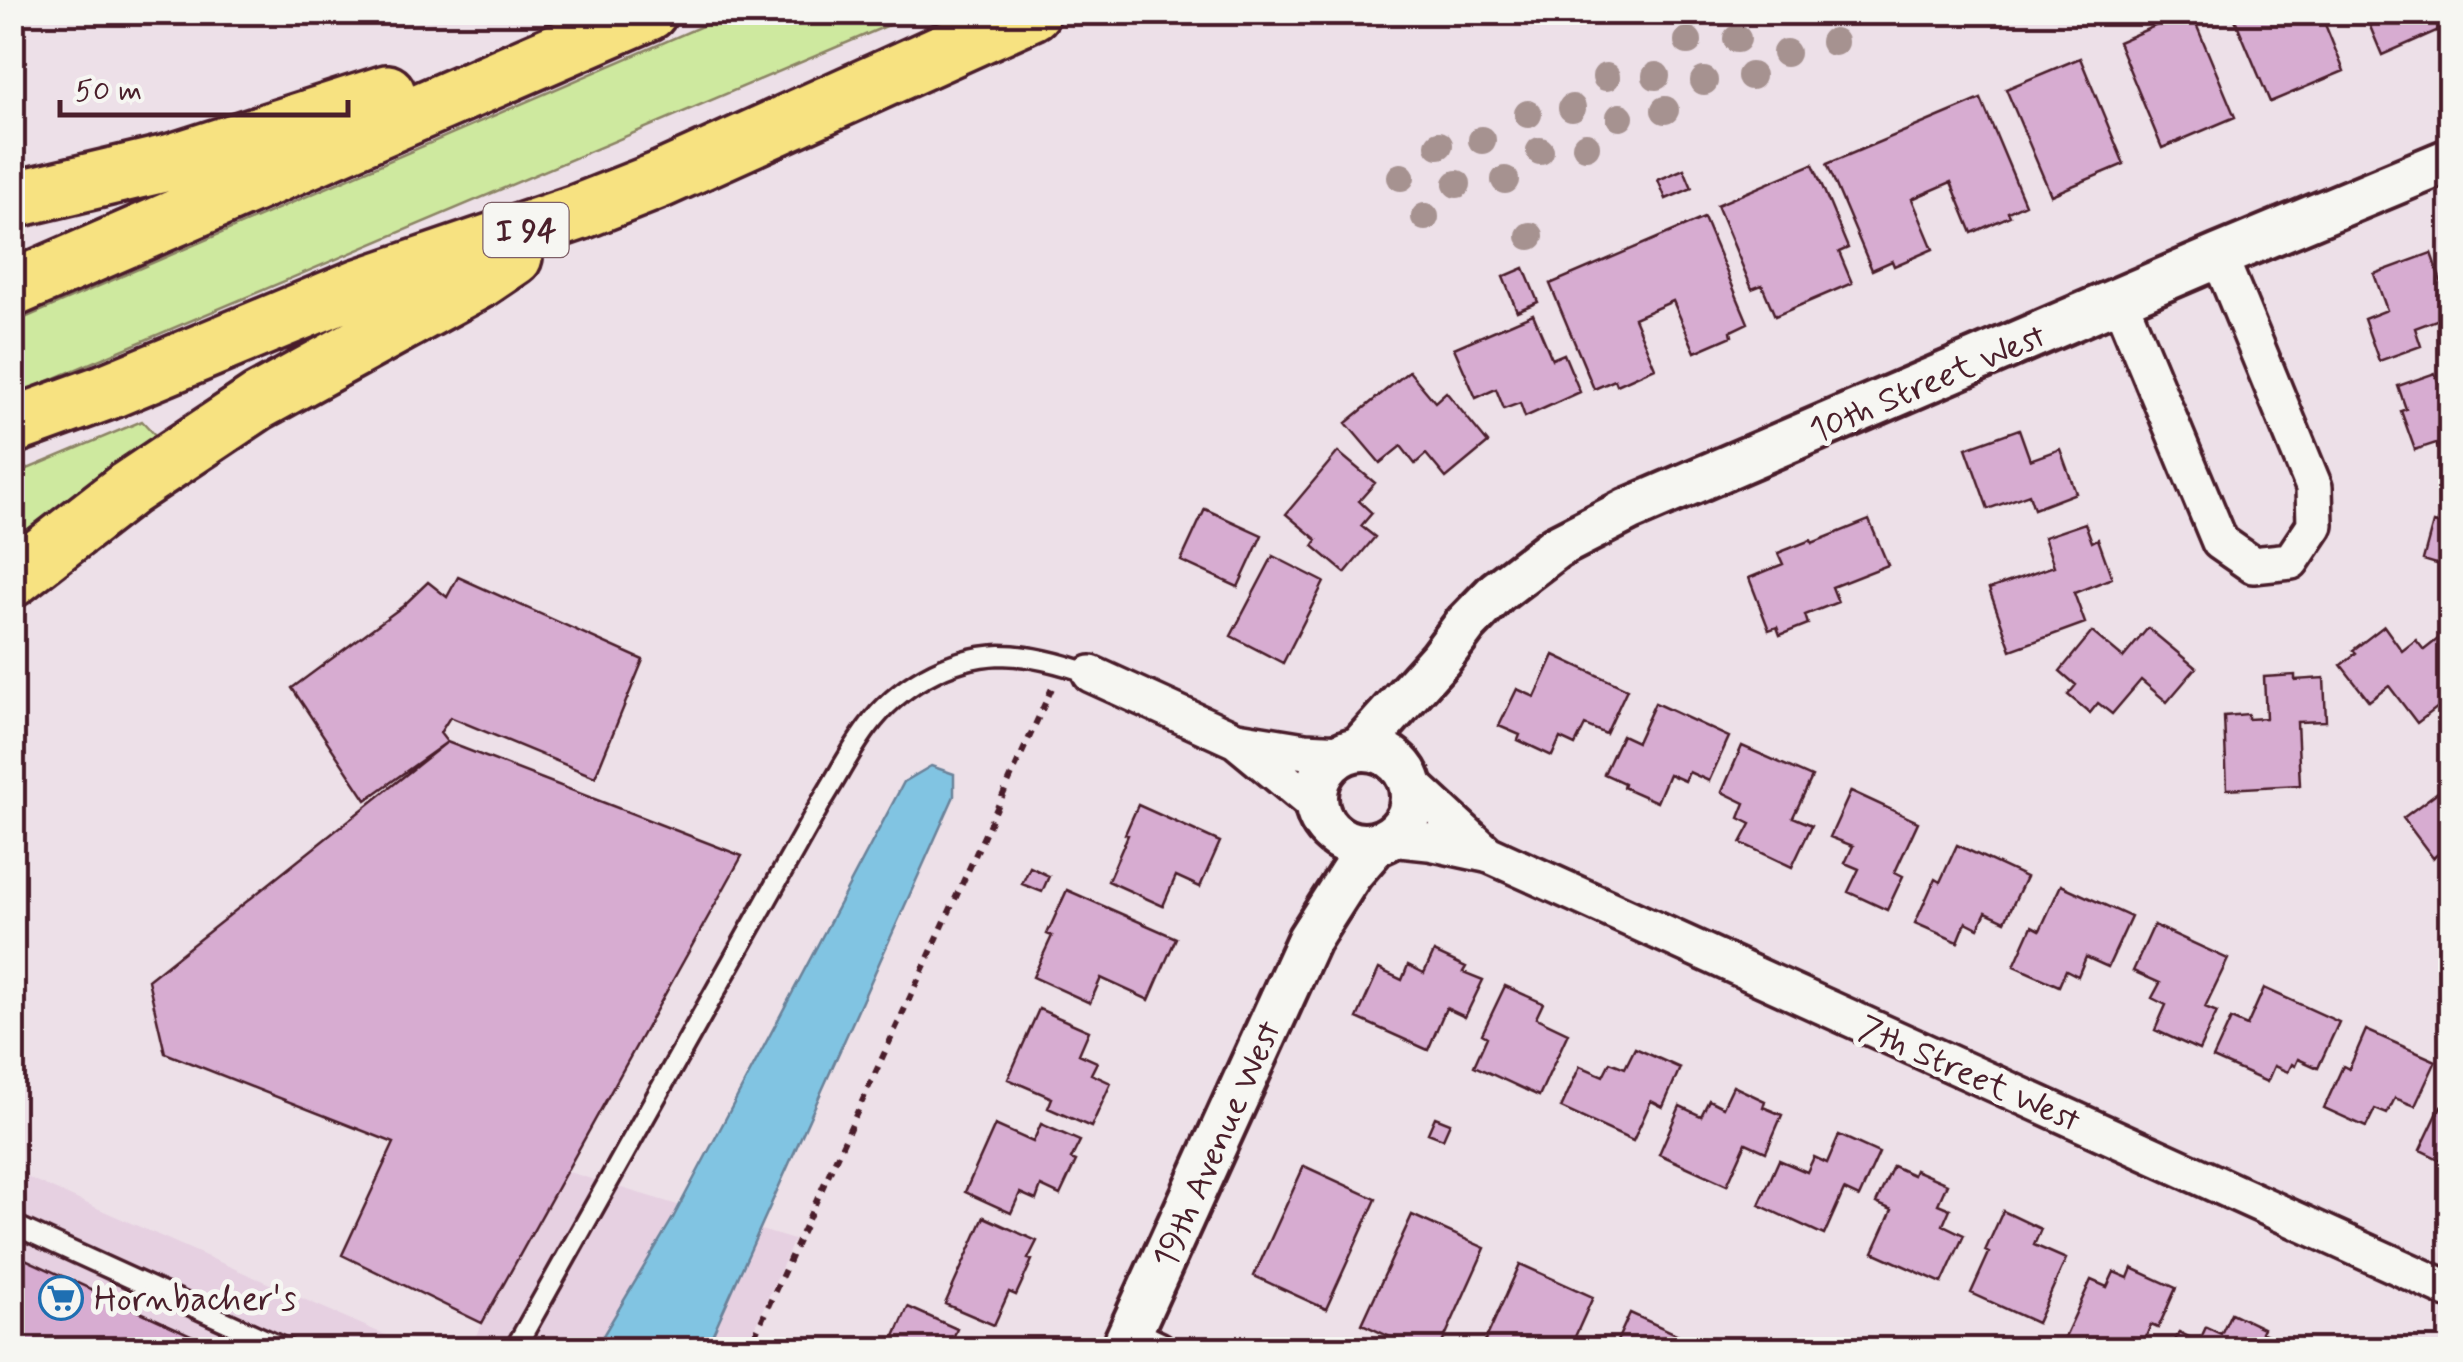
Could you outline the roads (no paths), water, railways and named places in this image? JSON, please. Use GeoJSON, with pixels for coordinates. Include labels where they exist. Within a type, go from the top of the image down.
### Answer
{"type":"FeatureCollection","features":[{"type":"Feature","properties":{"kind":"highway","name":"I 94"},"geometry":{"type":"LineString","coordinates":[[12,426],[106,392],[362,286],[579,212],[660,180],[1032,12]]}},
{"type":"Feature","properties":{"kind":"highway"},"geometry":{"type":"LineString","coordinates":[[12,200],[172,162],[360,100],[630,20]]}},
{"type":"Feature","properties":{"kind":"highway"},"geometry":{"type":"LineString","coordinates":[[12,289],[630,20]]}},
{"type":"Feature","properties":{"kind":"highway"},"geometry":{"type":"LineString","coordinates":[[12,579],[128,490],[258,402],[480,280],[579,212]]}},
{"type":"Feature","properties":{"kind":"street","name":"10th Street West"},"geometry":{"type":"LineString","coordinates":[[1351,751],[1440,659],[1497,592],[1556,548],[1628,510],[2450,160]]}},
{"type":"Feature","properties":{"kind":"street"},"geometry":{"type":"LineString","coordinates":[[2118,299],[2220,542],[2253,566],[2291,561],[2315,525],[2314,486],[2219,256]]}},
{"type":"Feature","properties":{"kind":"street","name":"10th Street West"},"geometry":{"type":"LineString","coordinates":[[1406,775],[1412,734],[1440,659]]}},
{"type":"Feature","properties":{"kind":"street"},"geometry":{"type":"LineString","coordinates":[[1077,669],[1236,740],[1305,751],[1376,750],[1391,756],[1406,775],[1413,798],[1410,814],[1402,827],[1384,841],[1362,845],[1347,842],[1332,834],[1319,814],[1236,740]]}},
{"type":"Feature","properties":{"kind":"street"},"geometry":{"type":"LineString","coordinates":[[1319,814],[1316,791],[1320,776],[1330,763],[1351,751]]}},
{"type":"Feature","properties":{"kind":"street","name":"7th Street West"},"geometry":{"type":"LineString","coordinates":[[1406,775],[1490,855]]}},
{"type":"Feature","properties":{"kind":"street","name":"19th Avenue West"},"geometry":{"type":"LineString","coordinates":[[1309,939],[1320,860],[1319,814]]}},
{"type":"Feature","properties":{"kind":"street","name":"7th Street West"},"geometry":{"type":"LineString","coordinates":[[1384,841],[1429,842],[1490,855],[2450,1290]]}},
{"type":"Feature","properties":{"kind":"street","name":"19th Avenue West"},"geometry":{"type":"LineString","coordinates":[[1136,1345],[1309,939],[1351,873],[1384,841]]}},
{"type":"Feature","properties":{"kind":"lane"},"geometry":{"type":"LineString","coordinates":[[514,1350],[822,801],[868,727],[895,696],[963,660],[1002,655],[1077,669]]}},
{"type":"Feature","properties":{"kind":"lane"},"geometry":{"type":"LineString","coordinates":[[12,1224],[288,1350]]}},
{"type":"Feature","properties":{"kind":"water"},"geometry":{"type":"Polygon","coordinates":[[[931,766],[954,774],[954,796],[706,1349],[595,1349],[673,1218],[904,782],[931,766]]]}},
{"type":"Feature","properties":{"kind":"place","name":"Hornbacher's"},"geometry":{"type":"Point","coordinates":[61,1298]}}]}
